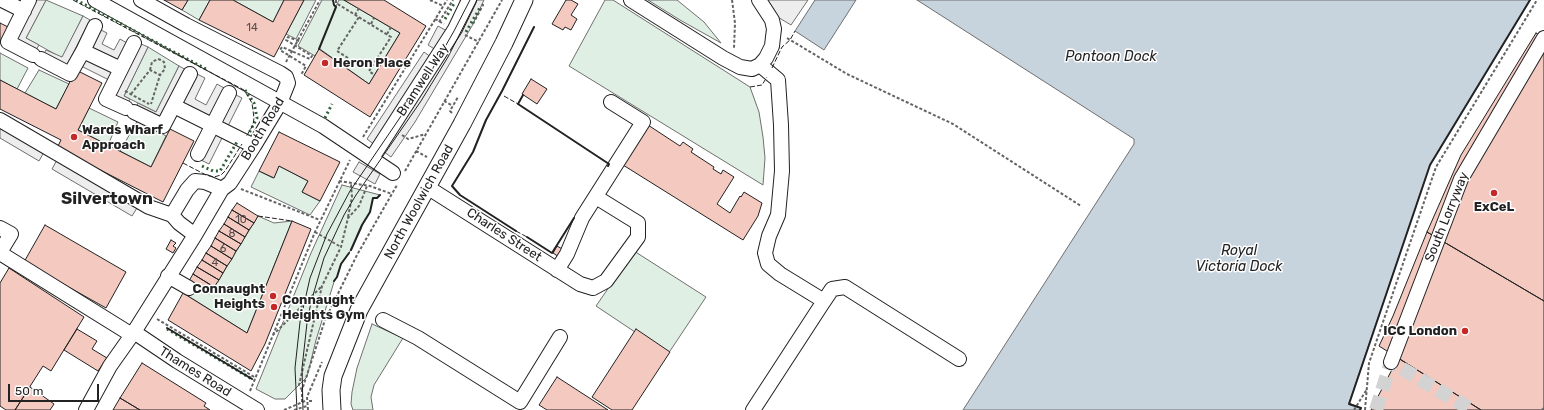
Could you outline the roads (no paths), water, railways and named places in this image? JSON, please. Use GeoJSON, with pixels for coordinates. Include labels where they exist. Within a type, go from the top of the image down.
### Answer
{"type":"FeatureCollection","features":[{"type":"Feature","properties":{"kind":"main road","name":"North Woolwich Road"},"geometry":{"type":"LineString","coordinates":[[332,410],[331,397],[333,376],[359,310],[500,50],[524,0]]}},
{"type":"Feature","properties":{"kind":"street"},"geometry":{"type":"LineString","coordinates":[[2,0],[27,5],[8,42],[70,74],[95,26]]}},
{"type":"Feature","properties":{"kind":"street"},"geometry":{"type":"LineString","coordinates":[[95,0],[323,126],[399,176]]}},
{"type":"Feature","properties":{"kind":"street","name":"Booth Road"},"geometry":{"type":"LineString","coordinates":[[141,0],[189,21],[280,73],[286,77],[288,83],[280,103],[254,146],[229,186],[195,235]]}},
{"type":"Feature","properties":{"kind":"street","name":"Bramwell Way"},"geometry":{"type":"LineString","coordinates":[[364,153],[392,129],[455,30],[469,0]]}},
{"type":"Feature","properties":{"kind":"street"},"geometry":{"type":"LineString","coordinates":[[631,0],[728,61],[752,69],[760,65],[766,58],[772,46],[774,29],[772,20],[759,0]]}},
{"type":"Feature","properties":{"kind":"street","name":"South Lorryway"},"geometry":{"type":"LineString","coordinates":[[1391,362],[1461,179],[1544,38]]}},
{"type":"Feature","properties":{"kind":"street"},"geometry":{"type":"LineString","coordinates":[[134,43],[106,99],[163,126],[190,74]]}},
{"type":"Feature","properties":{"kind":"street"},"geometry":{"type":"LineString","coordinates":[[83,50],[121,69]]}},
{"type":"Feature","properties":{"kind":"street"},"geometry":{"type":"LineString","coordinates":[[760,65],[778,80],[782,125],[782,171],[778,216],[769,236],[765,253],[766,259],[768,264],[780,274],[824,301]]}},
{"type":"Feature","properties":{"kind":"street"},"geometry":{"type":"LineString","coordinates":[[198,154],[229,93]]}},
{"type":"Feature","properties":{"kind":"street"},"geometry":{"type":"LineString","coordinates":[[557,270],[567,254],[582,218],[643,122],[611,102]]}},
{"type":"Feature","properties":{"kind":"street"},"geometry":{"type":"LineString","coordinates":[[172,110],[213,125],[254,146]]}},
{"type":"Feature","properties":{"kind":"street"},"geometry":{"type":"LineString","coordinates":[[0,120],[149,207],[172,215],[179,223],[195,235],[133,334],[110,366],[86,410]]}},
{"type":"Feature","properties":{"kind":"street"},"geometry":{"type":"LineString","coordinates":[[172,215],[187,190],[195,181],[229,186]]}},
{"type":"Feature","properties":{"kind":"street","name":"Charles Street"},"geometry":{"type":"LineString","coordinates":[[427,187],[580,284],[593,288],[606,281],[638,237],[638,223],[596,197]]}},
{"type":"Feature","properties":{"kind":"street"},"geometry":{"type":"LineString","coordinates":[[0,228],[11,234],[0,252]]}},
{"type":"Feature","properties":{"kind":"street","name":"Thames Road"},"geometry":{"type":"LineString","coordinates":[[0,252],[257,410]]}},
{"type":"Feature","properties":{"kind":"street"},"geometry":{"type":"LineString","coordinates":[[168,276],[189,288]]}},
{"type":"Feature","properties":{"kind":"street"},"geometry":{"type":"LineString","coordinates":[[753,410],[832,289],[845,287],[959,360]]}},
{"type":"Feature","properties":{"kind":"street"},"geometry":{"type":"LineString","coordinates":[[383,320],[418,338],[520,402],[560,337]]}},
{"type":"Feature","properties":{"kind":"water"},"geometry":{"type":"Polygon","coordinates":[[[815,0],[856,0],[824,50],[795,31],[815,0]]]}},
{"type":"Feature","properties":{"kind":"water","name":"Royal Victoria Dock"},"geometry":{"type":"Polygon","coordinates":[[[917,0],[1530,0],[1430,165],[1349,403],[1361,408],[1360,410],[963,410],[1134,144],[1134,139],[917,0]]]}},
{"type":"Feature","properties":{"kind":"tunnel"},"geometry":{"type":"LineString","coordinates":[[1376,410],[1391,362],[1472,410]]}},
{"type":"Feature","properties":{"kind":"tram line"},"geometry":{"type":"LineString","coordinates":[[297,410],[295,368],[300,322],[310,278],[327,234],[350,191],[429,75],[470,0]]}},
{"type":"Feature","properties":{"kind":"tram line"},"geometry":{"type":"LineString","coordinates":[[303,410],[302,368],[307,323],[311,302],[324,258],[344,215],[356,195],[421,101],[448,57],[477,0]]}},
{"type":"Feature","properties":{"kind":"place","name":"Heron Place"},"geometry":{"type":"Point","coordinates":[325,63]}},
{"type":"Feature","properties":{"kind":"place","name":"Wards Wharf Approach"},"geometry":{"type":"Point","coordinates":[74,137]}},
{"type":"Feature","properties":{"kind":"place","name":"ExCeL"},"geometry":{"type":"Point","coordinates":[1494,193]}},
{"type":"Feature","properties":{"kind":"place","name":"Connaught Heights"},"geometry":{"type":"Point","coordinates":[273,296]}},
{"type":"Feature","properties":{"kind":"place","name":"Connaught Heights Gym"},"geometry":{"type":"Point","coordinates":[274,307]}},
{"type":"Feature","properties":{"kind":"place","name":"ICC London"},"geometry":{"type":"Point","coordinates":[1465,331]}},
{"type":"Feature","properties":{"kind":"district","name":"Silvertown"},"geometry":{"type":"Point","coordinates":[107,199]}},
{"type":"Feature","properties":{"kind":"water label","name":"Pontoon Dock"},"geometry":{"type":"Point","coordinates":[1111,57]}}]}
